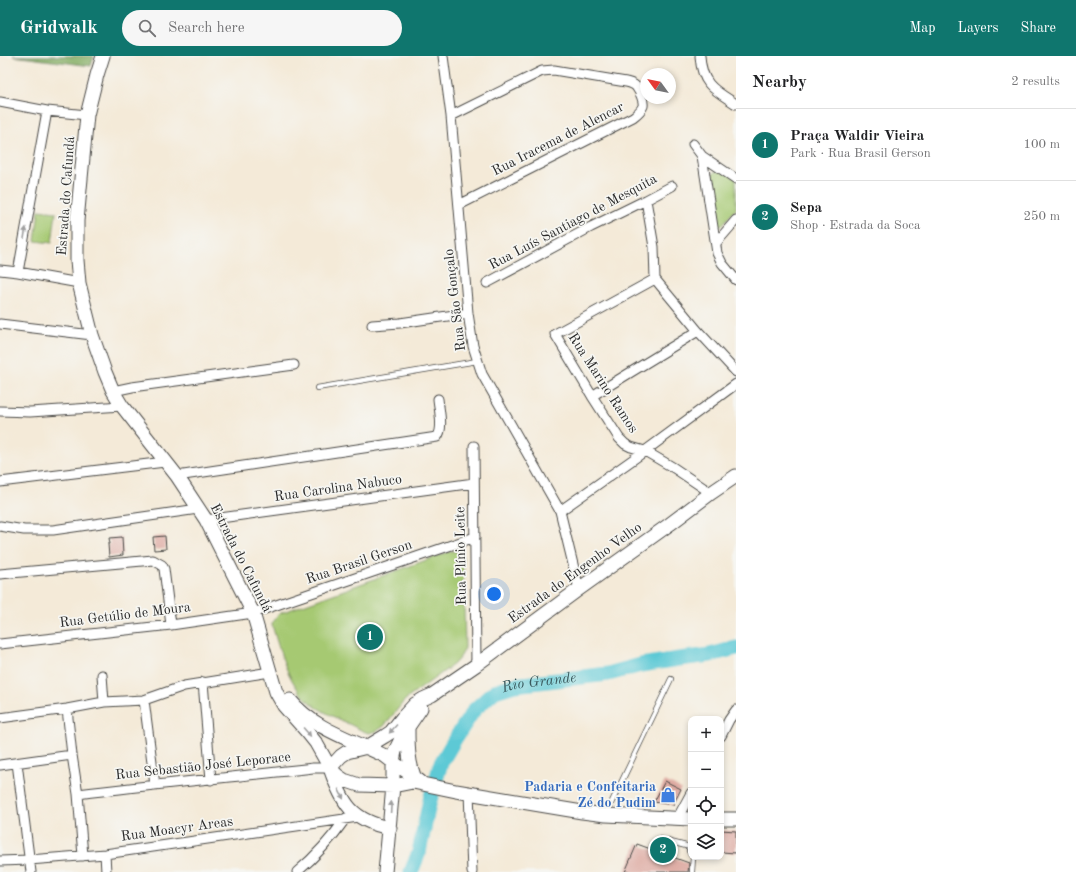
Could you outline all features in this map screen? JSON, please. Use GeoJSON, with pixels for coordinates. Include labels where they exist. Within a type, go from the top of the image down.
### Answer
{"type":"FeatureCollection","features":[{"type":"Feature","properties":{"kind":"street","name":"Estrada do Cafundá"},"geometry":{"type":"LineString","coordinates":[[103,56],[88,115],[77,221],[77,260],[79,283],[92,335],[105,372],[122,406],[176,476],[206,520],[253,613],[276,692],[284,706],[316,743],[330,768],[338,776],[350,783],[359,785],[393,786],[413,782],[422,782]]}},
{"type":"Feature","properties":{"kind":"street","name":"Rua São Gonçalo"},"geometry":{"type":"LineString","coordinates":[[444,56],[451,116],[468,313],[477,362],[482,374],[560,511],[580,589]]}},
{"type":"Feature","properties":{"kind":"street"},"geometry":{"type":"LineString","coordinates":[[700,56],[700,63],[708,84],[714,90],[736,104]]}},
{"type":"Feature","properties":{"kind":"street","name":"Rua Iracema de Alencar"},"geometry":{"type":"LineString","coordinates":[[451,116],[542,71],[554,70],[632,84],[637,88],[643,104],[640,111],[632,117],[459,205]]}},
{"type":"Feature","properties":{"kind":"street"},"geometry":{"type":"LineString","coordinates":[[0,102],[47,111],[88,115]]}},
{"type":"Feature","properties":{"kind":"street"},"geometry":{"type":"LineString","coordinates":[[18,272],[47,111]]}},
{"type":"Feature","properties":{"kind":"street"},"geometry":{"type":"LineString","coordinates":[[693,144],[702,156],[736,179]]}},
{"type":"Feature","properties":{"kind":"street"},"geometry":{"type":"LineString","coordinates":[[702,156],[717,253],[722,263],[736,280]]}},
{"type":"Feature","properties":{"kind":"street","name":"Rua Luís Santiago de Mesquita"},"geometry":{"type":"LineString","coordinates":[[487,282],[672,186]]}},
{"type":"Feature","properties":{"kind":"street"},"geometry":{"type":"LineString","coordinates":[[646,200],[654,248],[655,279],[698,331],[736,372]]}},
{"type":"Feature","properties":{"kind":"street"},"geometry":{"type":"LineString","coordinates":[[716,243],[736,220]]}},
{"type":"Feature","properties":{"kind":"street"},"geometry":{"type":"LineString","coordinates":[[0,270],[79,283]]}},
{"type":"Feature","properties":{"kind":"street","name":"Rua Marino Ramos"},"geometry":{"type":"LineString","coordinates":[[655,279],[555,334],[619,438],[625,444],[645,452],[674,468],[711,493]]}},
{"type":"Feature","properties":{"kind":"street"},"geometry":{"type":"LineString","coordinates":[[372,325],[400,323],[468,313]]}},
{"type":"Feature","properties":{"kind":"street"},"geometry":{"type":"LineString","coordinates":[[0,324],[92,335]]}},
{"type":"Feature","properties":{"kind":"street"},"geometry":{"type":"LineString","coordinates":[[592,396],[698,331]]}},
{"type":"Feature","properties":{"kind":"street"},"geometry":{"type":"LineString","coordinates":[[113,390],[294,365]]}},
{"type":"Feature","properties":{"kind":"street"},"geometry":{"type":"LineString","coordinates":[[560,511],[645,452],[736,384]]}},
{"type":"Feature","properties":{"kind":"street"},"geometry":{"type":"LineString","coordinates":[[176,476],[436,437],[439,435],[441,429],[438,399]]}},
{"type":"Feature","properties":{"kind":"street"},"geometry":{"type":"LineString","coordinates":[[0,411],[30,412],[122,406]]}},
{"type":"Feature","properties":{"kind":"street","name":"Rua Plínio Leite"},"geometry":{"type":"LineString","coordinates":[[474,446],[476,665]]}},
{"type":"Feature","properties":{"kind":"street"},"geometry":{"type":"LineString","coordinates":[[0,482],[165,462]]}},
{"type":"Feature","properties":{"kind":"street","name":"Estrada do Engenho Velho"},"geometry":{"type":"LineString","coordinates":[[330,768],[347,752],[367,747],[391,732],[415,704],[432,695],[476,665],[736,476]]}},
{"type":"Feature","properties":{"kind":"street","name":"Rua Carolina Nabuco"},"geometry":{"type":"LineString","coordinates":[[206,520],[474,483]]}},
{"type":"Feature","properties":{"kind":"street"},"geometry":{"type":"LineString","coordinates":[[0,526],[24,530],[53,530],[198,509]]}},
{"type":"Feature","properties":{"kind":"street","name":"Rua Brasil Gerson"},"geometry":{"type":"LineString","coordinates":[[253,613],[474,537]]}},
{"type":"Feature","properties":{"kind":"street"},"geometry":{"type":"LineString","coordinates":[[0,574],[153,560],[162,565],[164,569],[171,624]]}},
{"type":"Feature","properties":{"kind":"street","name":"Rua Getúlio de Moura"},"geometry":{"type":"LineString","coordinates":[[0,644],[253,613]]}},
{"type":"Feature","properties":{"kind":"street","name":"Estrada do Cafundá"},"geometry":{"type":"LineString","coordinates":[[271,674],[291,702],[303,714],[325,728],[385,756],[422,782]]}},
{"type":"Feature","properties":{"kind":"street"},"geometry":{"type":"LineString","coordinates":[[0,718],[67,709],[104,702],[144,700],[184,686],[203,682],[271,674]]}},
{"type":"Feature","properties":{"kind":"street"},"geometry":{"type":"LineString","coordinates":[[102,675],[104,702]]}},
{"type":"Feature","properties":{"kind":"street"},"geometry":{"type":"LineString","coordinates":[[203,682],[211,780]]}},
{"type":"Feature","properties":{"kind":"street","name":"Estrada do Engenho Velho"},"geometry":{"type":"LineString","coordinates":[[385,872],[390,828],[393,762],[397,746],[408,726],[432,695]]}},
{"type":"Feature","properties":{"kind":"street"},"geometry":{"type":"LineString","coordinates":[[144,700],[155,785]]}},
{"type":"Feature","properties":{"kind":"street"},"geometry":{"type":"LineString","coordinates":[[67,709],[78,794],[83,856]]}},
{"type":"Feature","properties":{"kind":"street"},"geometry":{"type":"LineString","coordinates":[[724,730],[736,710]]}},
{"type":"Feature","properties":{"kind":"street"},"geometry":{"type":"LineString","coordinates":[[408,726],[409,759],[422,782],[463,792],[582,812],[606,815],[688,819]]}},
{"type":"Feature","properties":{"kind":"street"},"geometry":{"type":"LineString","coordinates":[[0,765],[72,755]]}},
{"type":"Feature","properties":{"kind":"street"},"geometry":{"type":"LineString","coordinates":[[17,763],[31,872]]}},
{"type":"Feature","properties":{"kind":"street","name":"Rua Sebastião José Leporace"},"geometry":{"type":"LineString","coordinates":[[78,794],[313,768],[330,768]]}},
{"type":"Feature","properties":{"kind":"street"},"geometry":{"type":"LineString","coordinates":[[330,768],[342,798],[349,808],[352,817]]}},
{"type":"Feature","properties":{"kind":"street"},"geometry":{"type":"LineString","coordinates":[[463,792],[472,872]]}},
{"type":"Feature","properties":{"kind":"street"},"geometry":{"type":"LineString","coordinates":[[677,819],[688,798]]}},
{"type":"Feature","properties":{"kind":"street"},"geometry":{"type":"LineString","coordinates":[[352,817],[390,828]]}},
{"type":"Feature","properties":{"kind":"street"},"geometry":{"type":"LineString","coordinates":[[297,872],[352,817]]}},
{"type":"Feature","properties":{"kind":"street","name":"Rua Moacyr Areas"},"geometry":{"type":"LineString","coordinates":[[0,861],[104,854],[352,817]]}},
{"type":"Feature","properties":{"kind":"street"},"geometry":{"type":"LineString","coordinates":[[724,819],[736,819]]}},
{"type":"Feature","properties":{"kind":"street"},"geometry":{"type":"LineString","coordinates":[[104,854],[106,872]]}},
{"type":"Feature","properties":{"kind":"lane"},"geometry":{"type":"LineString","coordinates":[[317,388],[477,362]]}},
{"type":"Feature","properties":{"kind":"lane"},"geometry":{"type":"LineString","coordinates":[[606,815],[671,678]]}},
{"type":"Feature","properties":{"kind":"lane"},"geometry":{"type":"LineString","coordinates":[[659,839],[688,846]]}},
{"type":"Feature","properties":{"kind":"lane"},"geometry":{"type":"LineString","coordinates":[[692,872],[693,860]]}},
{"type":"Feature","properties":{"kind":"green space"},"geometry":{"type":"Polygon","coordinates":[[[13,56],[94,56],[91,66],[13,56]]]}},
{"type":"Feature","properties":{"kind":"green space"},"geometry":{"type":"Polygon","coordinates":[[[718,170],[736,178],[736,209],[721,226],[717,226],[716,223],[710,179],[713,173],[718,170]]]}},
{"type":"Feature","properties":{"kind":"green space"},"geometry":{"type":"Polygon","coordinates":[[[39,210],[56,212],[52,243],[35,241],[39,210]]]}},
{"type":"Feature","properties":{"kind":"green space"},"geometry":{"type":"Polygon","coordinates":[[[451,551],[455,551],[463,558],[465,648],[461,656],[454,664],[405,700],[384,726],[377,731],[369,733],[327,713],[307,700],[299,691],[287,670],[272,625],[276,617],[281,613],[451,551]]]}},
{"type":"Feature","properties":{"kind":"building"},"geometry":{"type":"Polygon","coordinates":[[[165,536],[166,549],[154,550],[153,537],[165,536]]]}},
{"type":"Feature","properties":{"kind":"building"},"geometry":{"type":"Polygon","coordinates":[[[122,537],[123,555],[109,557],[109,538],[122,537]]]}},
{"type":"Feature","properties":{"kind":"building","name":"Padaria e Confeitaria Zé do Pudim"},"geometry":{"type":"Polygon","coordinates":[[[665,781],[681,789],[673,805],[654,802],[665,781]]]}},
{"type":"Feature","properties":{"kind":"building"},"geometry":{"type":"Polygon","coordinates":[[[724,830],[736,831],[736,853],[724,852],[724,830]]]}},
{"type":"Feature","properties":{"kind":"building"},"geometry":{"type":"Polygon","coordinates":[[[637,844],[689,863],[688,872],[625,872],[637,844]]]}},
{"type":"Feature","properties":{"kind":"waterway","name":"Rio Grande"},"geometry":{"type":"LineString","coordinates":[[411,872],[419,852],[430,800],[441,763],[474,710],[495,691],[514,685],[608,674],[641,665],[710,655],[736,648]]}},
{"type":"Feature","properties":{"kind":"place","name":"Praça Waldir Vieira"},"geometry":{"type":"Point","coordinates":[370,637]}},
{"type":"Feature","properties":{"kind":"place","name":"Padaria e Confeitaria Zé do Pudim"},"geometry":{"type":"Point","coordinates":[668,795]}},
{"type":"Feature","properties":{"kind":"place","name":"Sepa"},"geometry":{"type":"Point","coordinates":[663,850]}}]}
